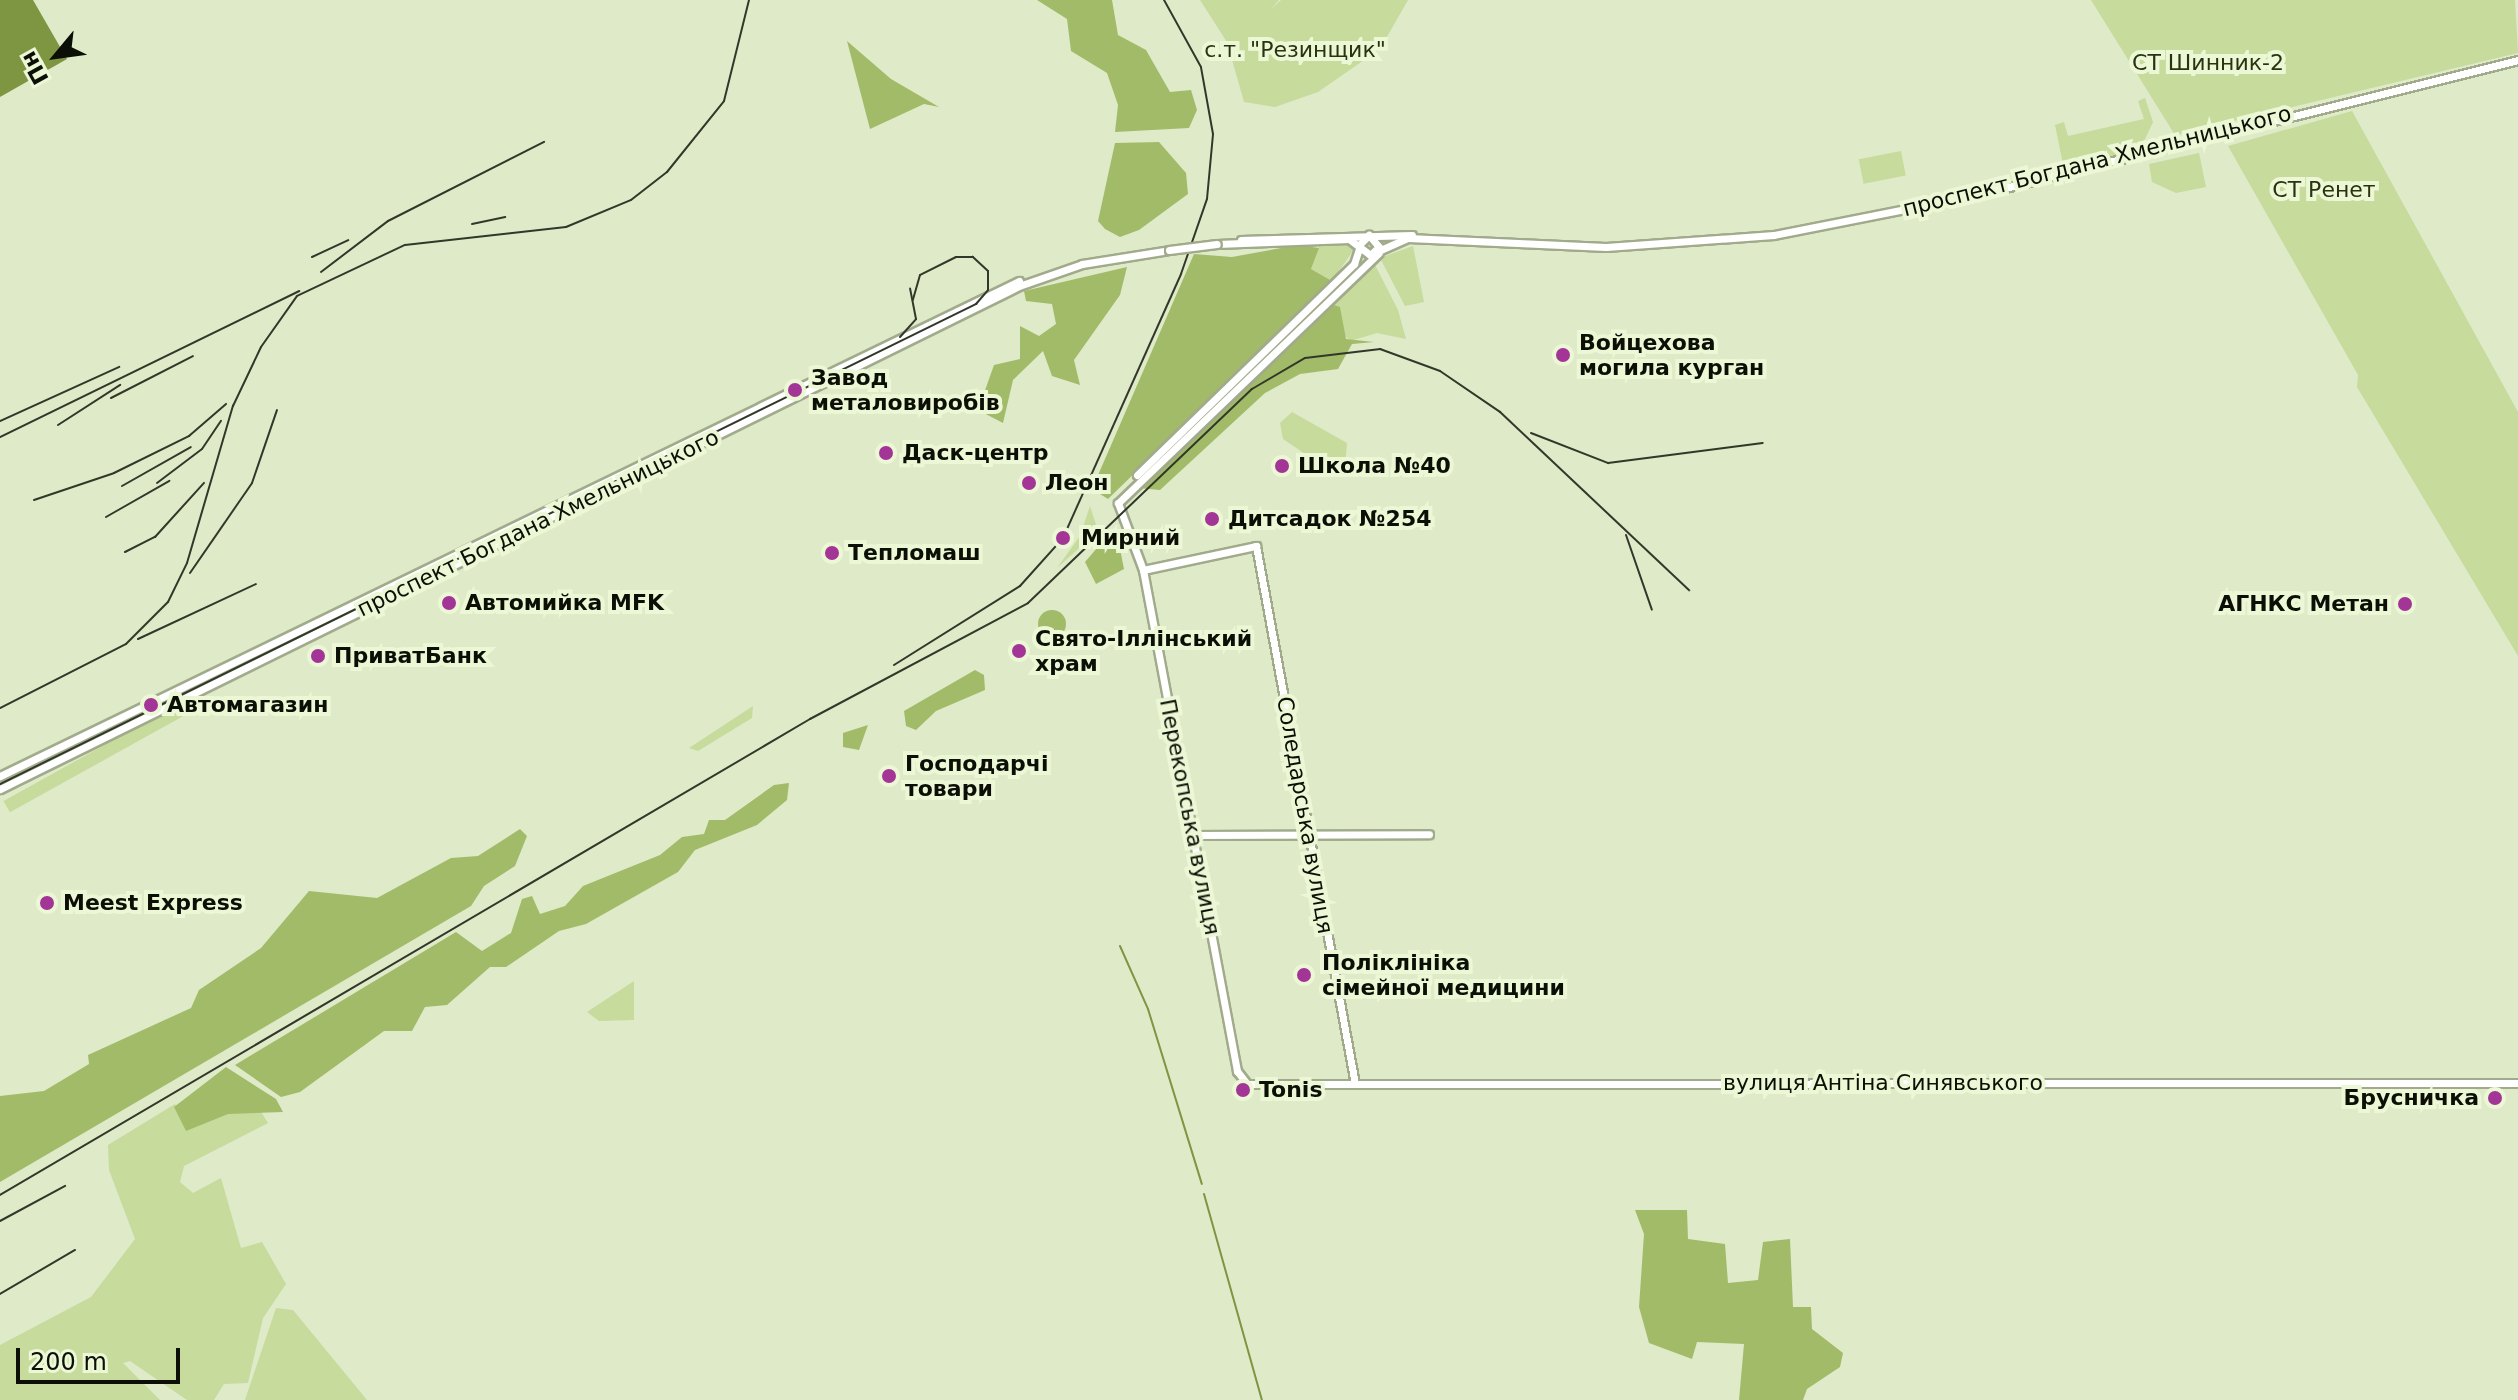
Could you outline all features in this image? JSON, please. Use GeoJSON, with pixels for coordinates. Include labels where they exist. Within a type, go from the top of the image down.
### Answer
{"type":"FeatureCollection","features":[{"type":"Feature","properties":{"kind":"main road","name":"проспект Богдана Хмельницького"},"geometry":{"type":"LineString","coordinates":[[0,776],[912,328],[1006,286],[1079,266],[1237,241],[1412,235],[1618,247],[1774,235],[1981,194],[2518,60]]}},
{"type":"Feature","properties":{"kind":"main road","name":"проспект Богдана Хмельницького"},"geometry":{"type":"LineString","coordinates":[[1366,235],[1412,235]]}},
{"type":"Feature","properties":{"kind":"main road"},"geometry":{"type":"LineString","coordinates":[[1118,503],[1158,453],[1354,264],[1366,235]]}},
{"type":"Feature","properties":{"kind":"main road"},"geometry":{"type":"LineString","coordinates":[[1118,503],[1374,253],[1366,235]]}},
{"type":"Feature","properties":{"kind":"main road","name":"проспект Богдана Хмельницького"},"geometry":{"type":"LineString","coordinates":[[1237,241],[1349,239],[1374,253],[1388,245],[1434,238]]}},
{"type":"Feature","properties":{"kind":"main road"},"geometry":{"type":"LineString","coordinates":[[1315,312],[1388,245]]}},
{"type":"Feature","properties":{"kind":"main road","name":"проспект Богдана Хмельницького"},"geometry":{"type":"LineString","coordinates":[[0,789],[1008,291],[1079,266]]}},
{"type":"Feature","properties":{"kind":"main road","name":"Перекопська вулиця"},"geometry":{"type":"LineString","coordinates":[[1118,503],[1143,570],[1237,1071],[1247,1084]]}},
{"type":"Feature","properties":{"kind":"main road","name":"Соледарська вулиця"},"geometry":{"type":"LineString","coordinates":[[1143,570],[1256,546],[1355,1084]]}},
{"type":"Feature","properties":{"kind":"main road"},"geometry":{"type":"LineString","coordinates":[[1193,835],[1429,834]]}},
{"type":"Feature","properties":{"kind":"main road","name":"вулиця Антіна Синявського"},"geometry":{"type":"LineString","coordinates":[[1247,1084],[2518,1083]]}},
{"type":"Feature","properties":{"kind":"green space","name":"с.т. \"Резинщик\""},"geometry":{"type":"Polygon","coordinates":[[[1200,0],[1279,0],[1271,9],[1281,0],[1408,0],[1380,49],[1318,92],[1275,107],[1244,102],[1227,42],[1200,0]]]}},
{"type":"Feature","properties":{"kind":"green space","name":"СТ Шинник-2"},"geometry":{"type":"Polygon","coordinates":[[[2091,0],[2515,0],[2518,53],[2175,135],[2091,0]]]}},
{"type":"Feature","properties":{"kind":"green space"},"geometry":{"type":"Polygon","coordinates":[[[2145,98],[2153,122],[2139,152],[2064,169],[2055,125],[2064,122],[2068,136],[2144,119],[2138,101],[2145,98]]]}},
{"type":"Feature","properties":{"kind":"green space","name":"СТ Ренет"},"geometry":{"type":"Polygon","coordinates":[[[2352,111],[2518,412],[2518,656],[2357,387],[2358,375],[2228,146],[2352,111]]]}},
{"type":"Feature","properties":{"kind":"green space"},"geometry":{"type":"Polygon","coordinates":[[[1901,151],[1906,176],[1864,184],[1859,159],[1901,151]]]}},
{"type":"Feature","properties":{"kind":"green space"},"geometry":{"type":"Polygon","coordinates":[[[2199,153],[2206,187],[2176,193],[2152,182],[2149,164],[2199,153]]]}},
{"type":"Feature","properties":{"kind":"green space"},"geometry":{"type":"Polygon","coordinates":[[[1321,241],[1349,241],[1355,248],[1332,281],[1311,269],[1321,241]]]}},
{"type":"Feature","properties":{"kind":"green space"},"geometry":{"type":"Polygon","coordinates":[[[1413,246],[1424,302],[1405,306],[1380,258],[1413,246]]]}},
{"type":"Feature","properties":{"kind":"green space"},"geometry":{"type":"Polygon","coordinates":[[[1373,261],[1398,310],[1406,339],[1377,333],[1350,341],[1343,334],[1331,304],[1373,261]]]}},
{"type":"Feature","properties":{"kind":"green space"},"geometry":{"type":"Polygon","coordinates":[[[1292,412],[1347,443],[1345,466],[1329,470],[1283,439],[1280,423],[1292,412]]]}},
{"type":"Feature","properties":{"kind":"green space"},"geometry":{"type":"Polygon","coordinates":[[[1090,506],[1098,531],[1057,568],[1080,536],[1090,506]]]}},
{"type":"Feature","properties":{"kind":"green space"},"geometry":{"type":"Polygon","coordinates":[[[182,702],[188,713],[10,812],[4,801],[182,702]]]}},
{"type":"Feature","properties":{"kind":"green space"},"geometry":{"type":"Polygon","coordinates":[[[753,706],[752,718],[698,751],[689,748],[753,706]]]}},
{"type":"Feature","properties":{"kind":"green space"},"geometry":{"type":"Polygon","coordinates":[[[634,981],[634,1020],[599,1021],[587,1012],[634,981]]]}},
{"type":"Feature","properties":{"kind":"green space"},"geometry":{"type":"Polygon","coordinates":[[[175,1104],[189,1129],[238,1104],[258,1107],[268,1123],[184,1166],[180,1182],[193,1193],[221,1178],[241,1248],[262,1242],[286,1284],[263,1318],[248,1383],[224,1384],[214,1400],[187,1400],[130,1361],[123,1363],[160,1400],[0,1400],[0,1345],[91,1297],[135,1239],[109,1170],[108,1145],[175,1104]]]}},
{"type":"Feature","properties":{"kind":"green space"},"geometry":{"type":"Polygon","coordinates":[[[276,1308],[293,1310],[367,1400],[245,1400],[276,1308]]]}},
{"type":"Feature","properties":{"kind":"shaded area"},"geometry":{"type":"Polygon","coordinates":[[[0,0],[33,0],[67,59],[0,97],[0,0]]]}},
{"type":"Feature","properties":{"kind":"shaded area"},"geometry":{"type":"Polygon","coordinates":[[[1037,0],[1112,0],[1118,35],[1146,50],[1170,92],[1191,90],[1197,110],[1189,128],[1115,132],[1118,105],[1107,73],[1071,51],[1067,19],[1037,0]]]}},
{"type":"Feature","properties":{"kind":"shaded area"},"geometry":{"type":"Polygon","coordinates":[[[847,41],[891,79],[939,107],[924,104],[870,129],[847,41]]]}},
{"type":"Feature","properties":{"kind":"shaded area"},"geometry":{"type":"Polygon","coordinates":[[[1159,142],[1186,173],[1188,194],[1139,230],[1120,237],[1098,221],[1115,143],[1159,142]]]}},
{"type":"Feature","properties":{"kind":"shaded area"},"geometry":{"type":"Polygon","coordinates":[[[1298,245],[1319,248],[1311,269],[1332,281],[1108,499],[1092,489],[1194,254],[1232,257],[1298,245]]]}},
{"type":"Feature","properties":{"kind":"shaded area"},"geometry":{"type":"Polygon","coordinates":[[[1127,267],[1120,295],[1074,360],[1080,385],[1052,376],[1043,351],[1013,380],[1003,423],[978,410],[994,365],[1020,359],[1020,326],[1039,336],[1056,324],[1052,304],[1026,301],[1024,291],[1127,267]]]}},
{"type":"Feature","properties":{"kind":"shaded area"},"geometry":{"type":"Polygon","coordinates":[[[1331,304],[1340,307],[1346,339],[1374,342],[1352,344],[1338,369],[1300,374],[1265,393],[1160,490],[1138,488],[1331,304]]]}},
{"type":"Feature","properties":{"kind":"shaded area"},"geometry":{"type":"Polygon","coordinates":[[[1109,534],[1118,539],[1124,569],[1096,584],[1085,562],[1109,534]]]}},
{"type":"Feature","properties":{"kind":"shaded area"},"geometry":{"type":"Polygon","coordinates":[[[1052,610],[1062,614],[1066,624],[1062,634],[1052,638],[1042,634],[1038,624],[1042,614],[1052,610]]]}},
{"type":"Feature","properties":{"kind":"shaded area"},"geometry":{"type":"Polygon","coordinates":[[[975,670],[984,675],[985,690],[936,711],[916,730],[906,726],[904,711],[975,670]]]}},
{"type":"Feature","properties":{"kind":"shaded area"},"geometry":{"type":"Polygon","coordinates":[[[868,725],[859,750],[843,747],[843,733],[868,725]]]}},
{"type":"Feature","properties":{"kind":"shaded area"},"geometry":{"type":"Polygon","coordinates":[[[789,783],[787,800],[757,825],[695,850],[678,872],[586,924],[559,931],[506,967],[490,967],[447,1005],[425,1007],[412,1031],[384,1031],[300,1092],[281,1097],[235,1065],[456,932],[482,951],[511,933],[522,899],[532,896],[540,914],[565,906],[583,886],[660,855],[682,837],[704,834],[709,820],[725,820],[774,785],[789,783]]]}},
{"type":"Feature","properties":{"kind":"shaded area"},"geometry":{"type":"Polygon","coordinates":[[[520,829],[527,836],[515,866],[484,886],[471,906],[0,1182],[0,1096],[44,1091],[89,1064],[88,1055],[191,1008],[199,990],[261,948],[309,891],[377,898],[451,858],[478,856],[520,829]]]}},
{"type":"Feature","properties":{"kind":"shaded area"},"geometry":{"type":"Polygon","coordinates":[[[226,1067],[276,1099],[283,1112],[228,1114],[186,1131],[174,1107],[226,1067]]]}},
{"type":"Feature","properties":{"kind":"shaded area"},"geometry":{"type":"Polygon","coordinates":[[[1635,1210],[1687,1210],[1688,1239],[1725,1244],[1728,1283],[1758,1280],[1763,1242],[1790,1239],[1793,1307],[1811,1307],[1812,1329],[1843,1353],[1840,1367],[1807,1389],[1803,1400],[1739,1400],[1744,1344],[1697,1342],[1692,1359],[1649,1343],[1639,1307],[1644,1234],[1635,1210]]]}},
{"type":"Feature","properties":{"kind":"waterway"},"geometry":{"type":"LineString","coordinates":[[1120,946],[1148,1009],[1202,1184]]}},
{"type":"Feature","properties":{"kind":"waterway"},"geometry":{"type":"LineString","coordinates":[[1204,1194],[1262,1400]]}},
{"type":"Feature","properties":{"kind":"tram line"},"geometry":{"type":"LineString","coordinates":[[0,784],[976,304],[988,290],[988,271],[973,257],[956,257],[920,275],[913,300]]}},
{"type":"Feature","properties":{"kind":"tram line"},"geometry":{"type":"LineString","coordinates":[[900,337],[916,319],[910,289]]}},
{"type":"Feature","properties":{"kind":"railway"},"geometry":{"type":"LineString","coordinates":[[0,708],[126,644],[168,602],[187,563],[233,406],[261,347],[297,296],[405,245],[566,227],[631,200],[667,172],[724,101],[749,0]]}},
{"type":"Feature","properties":{"kind":"railway"},"geometry":{"type":"LineString","coordinates":[[894,665],[1020,586],[1063,538],[1181,274],[1207,199],[1213,134],[1201,67],[1164,0]]}},
{"type":"Feature","properties":{"kind":"railway"},"geometry":{"type":"LineString","coordinates":[[321,272],[388,221],[544,142]]}},
{"type":"Feature","properties":{"kind":"railway"},"geometry":{"type":"LineString","coordinates":[[472,224],[505,217]]}},
{"type":"Feature","properties":{"kind":"railway"},"geometry":{"type":"LineString","coordinates":[[312,257],[348,240]]}},
{"type":"Feature","properties":{"kind":"railway"},"geometry":{"type":"LineString","coordinates":[[0,437],[299,291]]}},
{"type":"Feature","properties":{"kind":"railway"},"geometry":{"type":"LineString","coordinates":[[0,1195],[810,719],[1028,603],[1252,389],[1305,358],[1380,349],[1440,371],[1500,412],[1689,590]]}},
{"type":"Feature","properties":{"kind":"railway"},"geometry":{"type":"LineString","coordinates":[[111,398],[193,356]]}},
{"type":"Feature","properties":{"kind":"railway"},"geometry":{"type":"LineString","coordinates":[[0,421],[119,367]]}},
{"type":"Feature","properties":{"kind":"railway"},"geometry":{"type":"LineString","coordinates":[[58,425],[120,385]]}},
{"type":"Feature","properties":{"kind":"railway"},"geometry":{"type":"LineString","coordinates":[[34,500],[114,473],[189,436],[226,404]]}},
{"type":"Feature","properties":{"kind":"railway"},"geometry":{"type":"LineString","coordinates":[[190,573],[252,483],[277,410]]}},
{"type":"Feature","properties":{"kind":"railway"},"geometry":{"type":"LineString","coordinates":[[157,483],[202,449],[221,421]]}},
{"type":"Feature","properties":{"kind":"railway"},"geometry":{"type":"LineString","coordinates":[[1531,433],[1608,463],[1763,443]]}},
{"type":"Feature","properties":{"kind":"railway"},"geometry":{"type":"LineString","coordinates":[[122,486],[191,447]]}},
{"type":"Feature","properties":{"kind":"railway"},"geometry":{"type":"LineString","coordinates":[[106,517],[169,481]]}},
{"type":"Feature","properties":{"kind":"railway"},"geometry":{"type":"LineString","coordinates":[[125,552],[155,537],[204,483]]}},
{"type":"Feature","properties":{"kind":"railway"},"geometry":{"type":"LineString","coordinates":[[1626,535],[1652,610]]}},
{"type":"Feature","properties":{"kind":"railway"},"geometry":{"type":"LineString","coordinates":[[138,639],[256,584]]}},
{"type":"Feature","properties":{"kind":"railway"},"geometry":{"type":"LineString","coordinates":[[0,1221],[65,1186]]}},
{"type":"Feature","properties":{"kind":"railway"},"geometry":{"type":"LineString","coordinates":[[0,1294],[75,1250]]}},
{"type":"Feature","properties":{"kind":"place","name":"Войцехова могила курган"},"geometry":{"type":"Point","coordinates":[1563,355]}},
{"type":"Feature","properties":{"kind":"place","name":"Завод металовиробів"},"geometry":{"type":"Point","coordinates":[795,390]}},
{"type":"Feature","properties":{"kind":"place","name":"Даск-центр"},"geometry":{"type":"Point","coordinates":[886,453]}},
{"type":"Feature","properties":{"kind":"place","name":"Школа №40"},"geometry":{"type":"Point","coordinates":[1282,466]}},
{"type":"Feature","properties":{"kind":"place","name":"Леон"},"geometry":{"type":"Point","coordinates":[1029,483]}},
{"type":"Feature","properties":{"kind":"place","name":"Дитсадок №254"},"geometry":{"type":"Point","coordinates":[1212,519]}},
{"type":"Feature","properties":{"kind":"place","name":"Мирний"},"geometry":{"type":"Point","coordinates":[1063,538]}},
{"type":"Feature","properties":{"kind":"place","name":"Тепломаш"},"geometry":{"type":"Point","coordinates":[832,553]}},
{"type":"Feature","properties":{"kind":"place","name":"Автомийка MFK"},"geometry":{"type":"Point","coordinates":[449,603]}},
{"type":"Feature","properties":{"kind":"place","name":"АГНКС Метан"},"geometry":{"type":"Point","coordinates":[2405,604]}},
{"type":"Feature","properties":{"kind":"place","name":"Свято-Іллінський храм"},"geometry":{"type":"Point","coordinates":[1019,651]}},
{"type":"Feature","properties":{"kind":"place","name":"ПриватБанк"},"geometry":{"type":"Point","coordinates":[318,656]}},
{"type":"Feature","properties":{"kind":"place","name":"Автомагазин"},"geometry":{"type":"Point","coordinates":[151,705]}},
{"type":"Feature","properties":{"kind":"place","name":"Господарчі товари"},"geometry":{"type":"Point","coordinates":[889,776]}},
{"type":"Feature","properties":{"kind":"place","name":"Meest Express"},"geometry":{"type":"Point","coordinates":[47,903]}},
{"type":"Feature","properties":{"kind":"place","name":"Поліклініка сімейної медицини"},"geometry":{"type":"Point","coordinates":[1304,975]}},
{"type":"Feature","properties":{"kind":"place","name":"Tonis"},"geometry":{"type":"Point","coordinates":[1243,1090]}},
{"type":"Feature","properties":{"kind":"place","name":"Брусничка"},"geometry":{"type":"Point","coordinates":[2495,1098]}}]}
